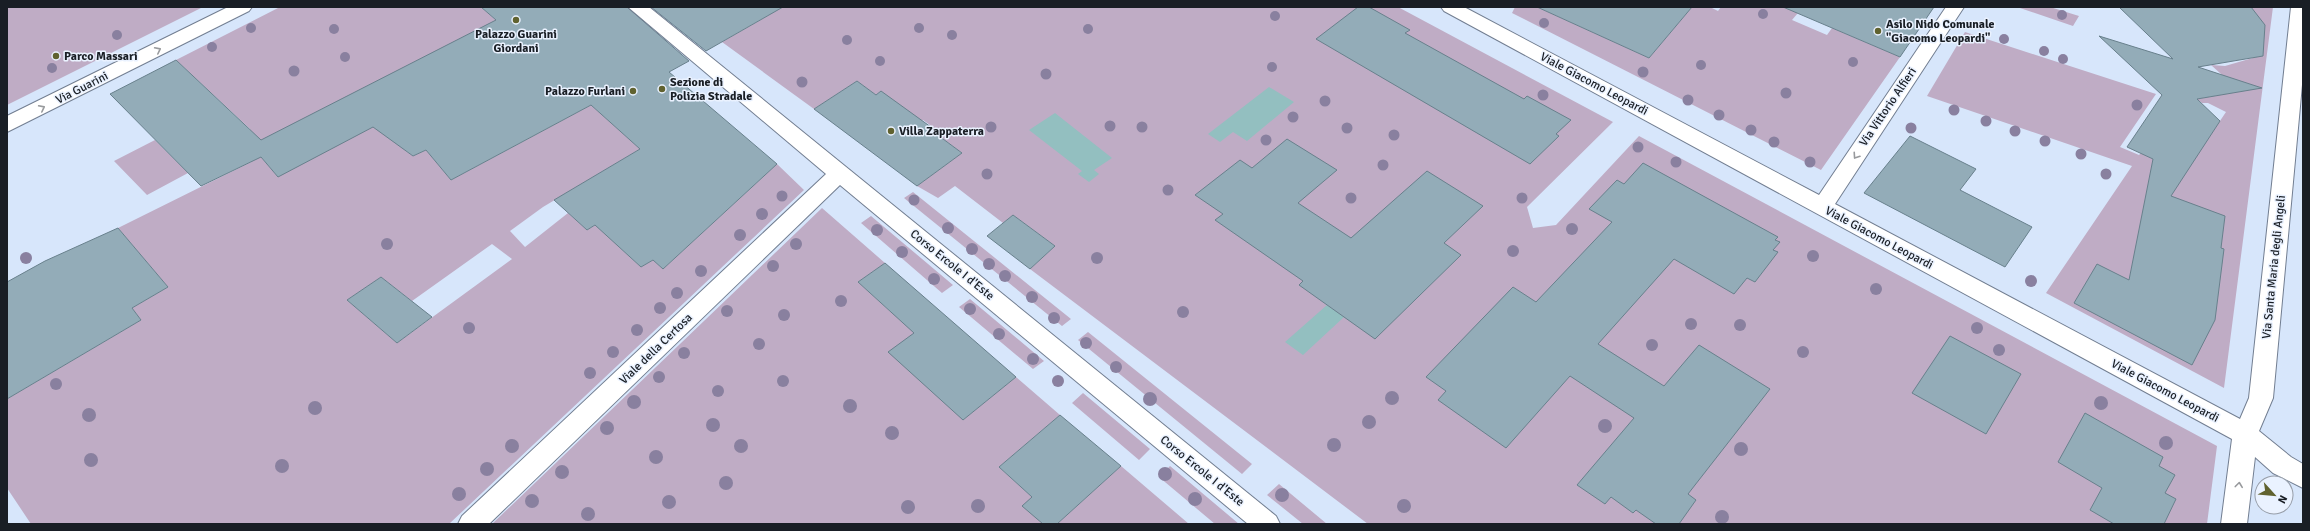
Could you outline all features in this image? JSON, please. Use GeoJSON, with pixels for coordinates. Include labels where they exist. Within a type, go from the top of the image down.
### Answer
{"type":"FeatureCollection","features":[{"type":"Feature","properties":{"kind":"street","name":"Via Guarini"},"geometry":{"type":"LineString","coordinates":[[7,125],[243,7]]}},
{"type":"Feature","properties":{"kind":"street","name":"Corso Ercole I d'Este"},"geometry":{"type":"LineString","coordinates":[[637,7],[1267,524]]}},
{"type":"Feature","properties":{"kind":"street","name":"Viale Giacomo Leopardi"},"geometry":{"type":"LineString","coordinates":[[1450,7],[2245,434],[2282,466],[2303,477]]}},
{"type":"Feature","properties":{"kind":"street","name":"Via Vittorio Alfieri"},"geometry":{"type":"LineString","coordinates":[[1822,207],[1955,7]]}},
{"type":"Feature","properties":{"kind":"street","name":"Via Santa Maria degli Angeli"},"geometry":{"type":"LineString","coordinates":[[2234,524],[2245,434],[2261,398],[2300,7]]}},
{"type":"Feature","properties":{"kind":"street","name":"Viale della Certosa"},"geometry":{"type":"LineString","coordinates":[[471,524],[840,173]]}},
{"type":"Feature","properties":{"kind":"shaded area","name":"Parco Massari"},"geometry":{"type":"Polygon","coordinates":[[[7,7],[203,7],[7,105],[7,7]]]}},
{"type":"Feature","properties":{"kind":"shaded area"},"geometry":{"type":"Polygon","coordinates":[[[280,7],[481,7],[553,71],[406,151],[413,156],[426,150],[451,180],[591,105],[640,149],[543,207],[510,231],[525,247],[568,213],[587,230],[633,203],[617,245],[641,267],[653,260],[663,269],[777,164],[804,190],[449,524],[31,524],[7,488],[7,399],[141,320],[132,308],[168,287],[118,228],[251,162],[250,129],[176,60],[280,7]],[[403,87],[261,157],[278,177],[403,87]],[[492,244],[412,301],[381,277],[347,300],[397,343],[512,259],[492,244]]]}},
{"type":"Feature","properties":{"kind":"shaded area"},"geometry":{"type":"Polygon","coordinates":[[[759,7],[1398,7],[1613,122],[1527,207],[1533,228],[1556,225],[1639,136],[2217,446],[2207,524],[1368,524],[1030,269],[1055,246],[1013,215],[1003,223],[955,186],[938,198],[917,186],[962,153],[939,136],[942,134],[923,120],[912,128],[881,92],[876,95],[857,81],[814,109],[722,42],[769,15],[759,7]]]}},
{"type":"Feature","properties":{"kind":"shaded area"},"geometry":{"type":"Polygon","coordinates":[[[1515,7],[1537,7],[1649,58],[1692,7],[1710,7],[1718,11],[1721,7],[1803,7],[1792,20],[1827,35],[1832,28],[1900,57],[1821,170],[1512,13],[1515,7]]]}},
{"type":"Feature","properties":{"kind":"shaded area"},"geometry":{"type":"Polygon","coordinates":[[[2017,7],[2050,7],[2079,16],[2073,26],[2017,7]]]}},
{"type":"Feature","properties":{"kind":"shaded area"},"geometry":{"type":"Polygon","coordinates":[[[2251,7],[2273,7],[2224,388],[2046,293],[2132,166],[1927,96],[1965,32],[2156,94],[2120,147],[2139,155],[2141,153],[2199,152],[2226,112],[2208,103],[2202,103],[2197,99],[2240,91],[2211,65],[2225,66],[2263,55],[2251,7]]]}},
{"type":"Feature","properties":{"kind":"shaded area"},"geometry":{"type":"Polygon","coordinates":[[[1269,87],[1294,102],[1247,141],[1233,132],[1220,142],[1208,134],[1269,87]]]}},
{"type":"Feature","properties":{"kind":"shaded area"},"geometry":{"type":"Polygon","coordinates":[[[1055,113],[1112,158],[1094,170],[1099,174],[1089,182],[1078,174],[1082,171],[1029,130],[1055,113]]]}},
{"type":"Feature","properties":{"kind":"shaded area"},"geometry":{"type":"Polygon","coordinates":[[[155,140],[188,173],[147,195],[114,161],[155,140]]]}},
{"type":"Feature","properties":{"kind":"shaded area"},"geometry":{"type":"Polygon","coordinates":[[[913,192],[1071,319],[1062,326],[904,198],[913,192]]]}},
{"type":"Feature","properties":{"kind":"shaded area"},"geometry":{"type":"Polygon","coordinates":[[[822,208],[885,263],[858,282],[893,314],[921,294],[963,420],[1016,377],[1060,415],[999,467],[1032,497],[1043,524],[492,524],[822,208]]]}},
{"type":"Feature","properties":{"kind":"shaded area"},"geometry":{"type":"Polygon","coordinates":[[[871,216],[953,285],[942,293],[861,223],[871,216]]]}},
{"type":"Feature","properties":{"kind":"shaded area"},"geometry":{"type":"Polygon","coordinates":[[[970,299],[1044,361],[1033,369],[959,307],[970,299]]]}},
{"type":"Feature","properties":{"kind":"shaded area"},"geometry":{"type":"Polygon","coordinates":[[[1327,305],[1344,317],[1303,355],[1285,342],[1327,305]]]}},
{"type":"Feature","properties":{"kind":"shaded area"},"geometry":{"type":"Polygon","coordinates":[[[1088,332],[1252,464],[1242,474],[1078,340],[1088,332]]]}},
{"type":"Feature","properties":{"kind":"shaded area"},"geometry":{"type":"Polygon","coordinates":[[[1083,393],[1150,449],[1139,460],[1072,403],[1083,393]]]}},
{"type":"Feature","properties":{"kind":"shaded area"},"geometry":{"type":"Polygon","coordinates":[[[1121,466],[1189,524],[1057,524],[1121,466]]]}},
{"type":"Feature","properties":{"kind":"shaded area"},"geometry":{"type":"Polygon","coordinates":[[[1170,466],[1239,524],[1215,524],[1159,477],[1170,466]]]}},
{"type":"Feature","properties":{"kind":"shaded area"},"geometry":{"type":"Polygon","coordinates":[[[1279,484],[1327,524],[1303,524],[1267,495],[1279,484]]]}},
{"type":"Feature","properties":{"kind":"building"},"geometry":{"type":"Polygon","coordinates":[[[481,7],[627,7],[689,61],[669,72],[777,164],[663,269],[653,260],[641,267],[595,225],[587,230],[554,200],[640,149],[591,105],[451,180],[426,150],[413,156],[373,127],[278,177],[261,157],[201,186],[110,94],[176,60],[261,140],[496,20],[481,7]]]}},
{"type":"Feature","properties":{"kind":"building"},"geometry":{"type":"Polygon","coordinates":[[[651,7],[783,7],[706,51],[651,7]]]}},
{"type":"Feature","properties":{"kind":"building"},"geometry":{"type":"Polygon","coordinates":[[[1358,7],[1369,7],[1410,30],[1405,33],[1524,99],[1527,96],[1571,120],[1556,134],[1559,136],[1530,164],[1316,39],[1358,7]]]}},
{"type":"Feature","properties":{"kind":"building"},"geometry":{"type":"Polygon","coordinates":[[[1537,7],[1692,7],[1649,58],[1537,7]]]}},
{"type":"Feature","properties":{"kind":"building","name":"Asilo Nido Comunale \"Giacomo Leopardi\""},"geometry":{"type":"Polygon","coordinates":[[[1783,7],[1934,7],[1900,57],[1783,7]]]}},
{"type":"Feature","properties":{"kind":"building"},"geometry":{"type":"Polygon","coordinates":[[[2119,7],[2251,7],[2265,25],[2263,56],[2198,67],[2262,88],[2197,99],[2220,121],[2171,196],[2225,216],[2221,248],[2224,249],[2215,320],[2192,365],[2074,303],[2097,264],[2129,280],[2153,159],[2127,147],[2162,95],[2099,36],[2173,59],[2119,7]]]}},
{"type":"Feature","properties":{"kind":"building","name":"Villa Zappaterra"},"geometry":{"type":"Polygon","coordinates":[[[857,81],[876,95],[881,91],[942,135],[939,136],[962,153],[917,186],[814,109],[857,81]]]}},
{"type":"Feature","properties":{"kind":"building"},"geometry":{"type":"Polygon","coordinates":[[[1910,136],[1976,169],[1960,190],[2032,227],[2005,267],[1864,193],[1910,136]]]}},
{"type":"Feature","properties":{"kind":"building"},"geometry":{"type":"Polygon","coordinates":[[[1287,139],[1337,170],[1298,203],[1351,238],[1427,171],[1483,206],[1444,243],[1461,255],[1375,339],[1299,285],[1303,281],[1215,220],[1223,214],[1195,195],[1240,160],[1252,168],[1287,139]]]}},
{"type":"Feature","properties":{"kind":"building"},"geometry":{"type":"Polygon","coordinates":[[[1643,163],[1778,237],[1775,240],[1780,242],[1773,250],[1778,252],[1755,282],[1747,278],[1734,294],[1674,259],[1598,344],[1664,386],[1699,345],[1770,389],[1688,494],[1696,500],[1679,524],[1656,524],[1636,510],[1633,513],[1611,497],[1605,504],[1577,485],[1634,418],[1570,376],[1506,448],[1438,400],[1446,391],[1426,377],[1513,287],[1536,302],[1612,222],[1589,209],[1617,180],[1624,184],[1643,163]]]}},
{"type":"Feature","properties":{"kind":"building"},"geometry":{"type":"Polygon","coordinates":[[[1013,215],[1055,246],[1030,269],[987,236],[1013,215]]]}},
{"type":"Feature","properties":{"kind":"building"},"geometry":{"type":"Polygon","coordinates":[[[118,228],[168,287],[132,308],[141,320],[7,399],[7,282],[45,261],[118,228]]]}},
{"type":"Feature","properties":{"kind":"building"},"geometry":{"type":"Polygon","coordinates":[[[885,263],[1016,377],[963,420],[888,352],[914,333],[858,282],[885,263]]]}},
{"type":"Feature","properties":{"kind":"building"},"geometry":{"type":"Polygon","coordinates":[[[381,277],[432,317],[397,343],[347,300],[381,277]]]}},
{"type":"Feature","properties":{"kind":"building"},"geometry":{"type":"Polygon","coordinates":[[[1950,336],[2021,374],[1986,434],[1912,393],[1950,336]]]}},
{"type":"Feature","properties":{"kind":"building"},"geometry":{"type":"Polygon","coordinates":[[[2085,413],[2163,457],[2159,466],[2175,475],[2165,493],[2176,499],[2164,524],[2114,524],[2090,510],[2102,488],[2058,462],[2085,413]]]}},
{"type":"Feature","properties":{"kind":"building"},"geometry":{"type":"Polygon","coordinates":[[[1060,415],[1121,466],[1057,524],[1043,524],[1022,506],[1032,497],[999,467],[1060,415]]]}},
{"type":"Feature","properties":{"kind":"place","name":"Palazzo Guarini Giordani"},"geometry":{"type":"Point","coordinates":[516,20]}},
{"type":"Feature","properties":{"kind":"place","name":"Asilo Nido Comunale \"Giacomo Leopardi\""},"geometry":{"type":"Point","coordinates":[1878,31]}},
{"type":"Feature","properties":{"kind":"place","name":"Parco Massari"},"geometry":{"type":"Point","coordinates":[56,56]}},
{"type":"Feature","properties":{"kind":"place","name":"Sezione di Polizia Stradale"},"geometry":{"type":"Point","coordinates":[662,89]}},
{"type":"Feature","properties":{"kind":"place","name":"Palazzo Furlani"},"geometry":{"type":"Point","coordinates":[633,91]}},
{"type":"Feature","properties":{"kind":"place","name":"Villa Zappaterra"},"geometry":{"type":"Point","coordinates":[891,131]}}]}
